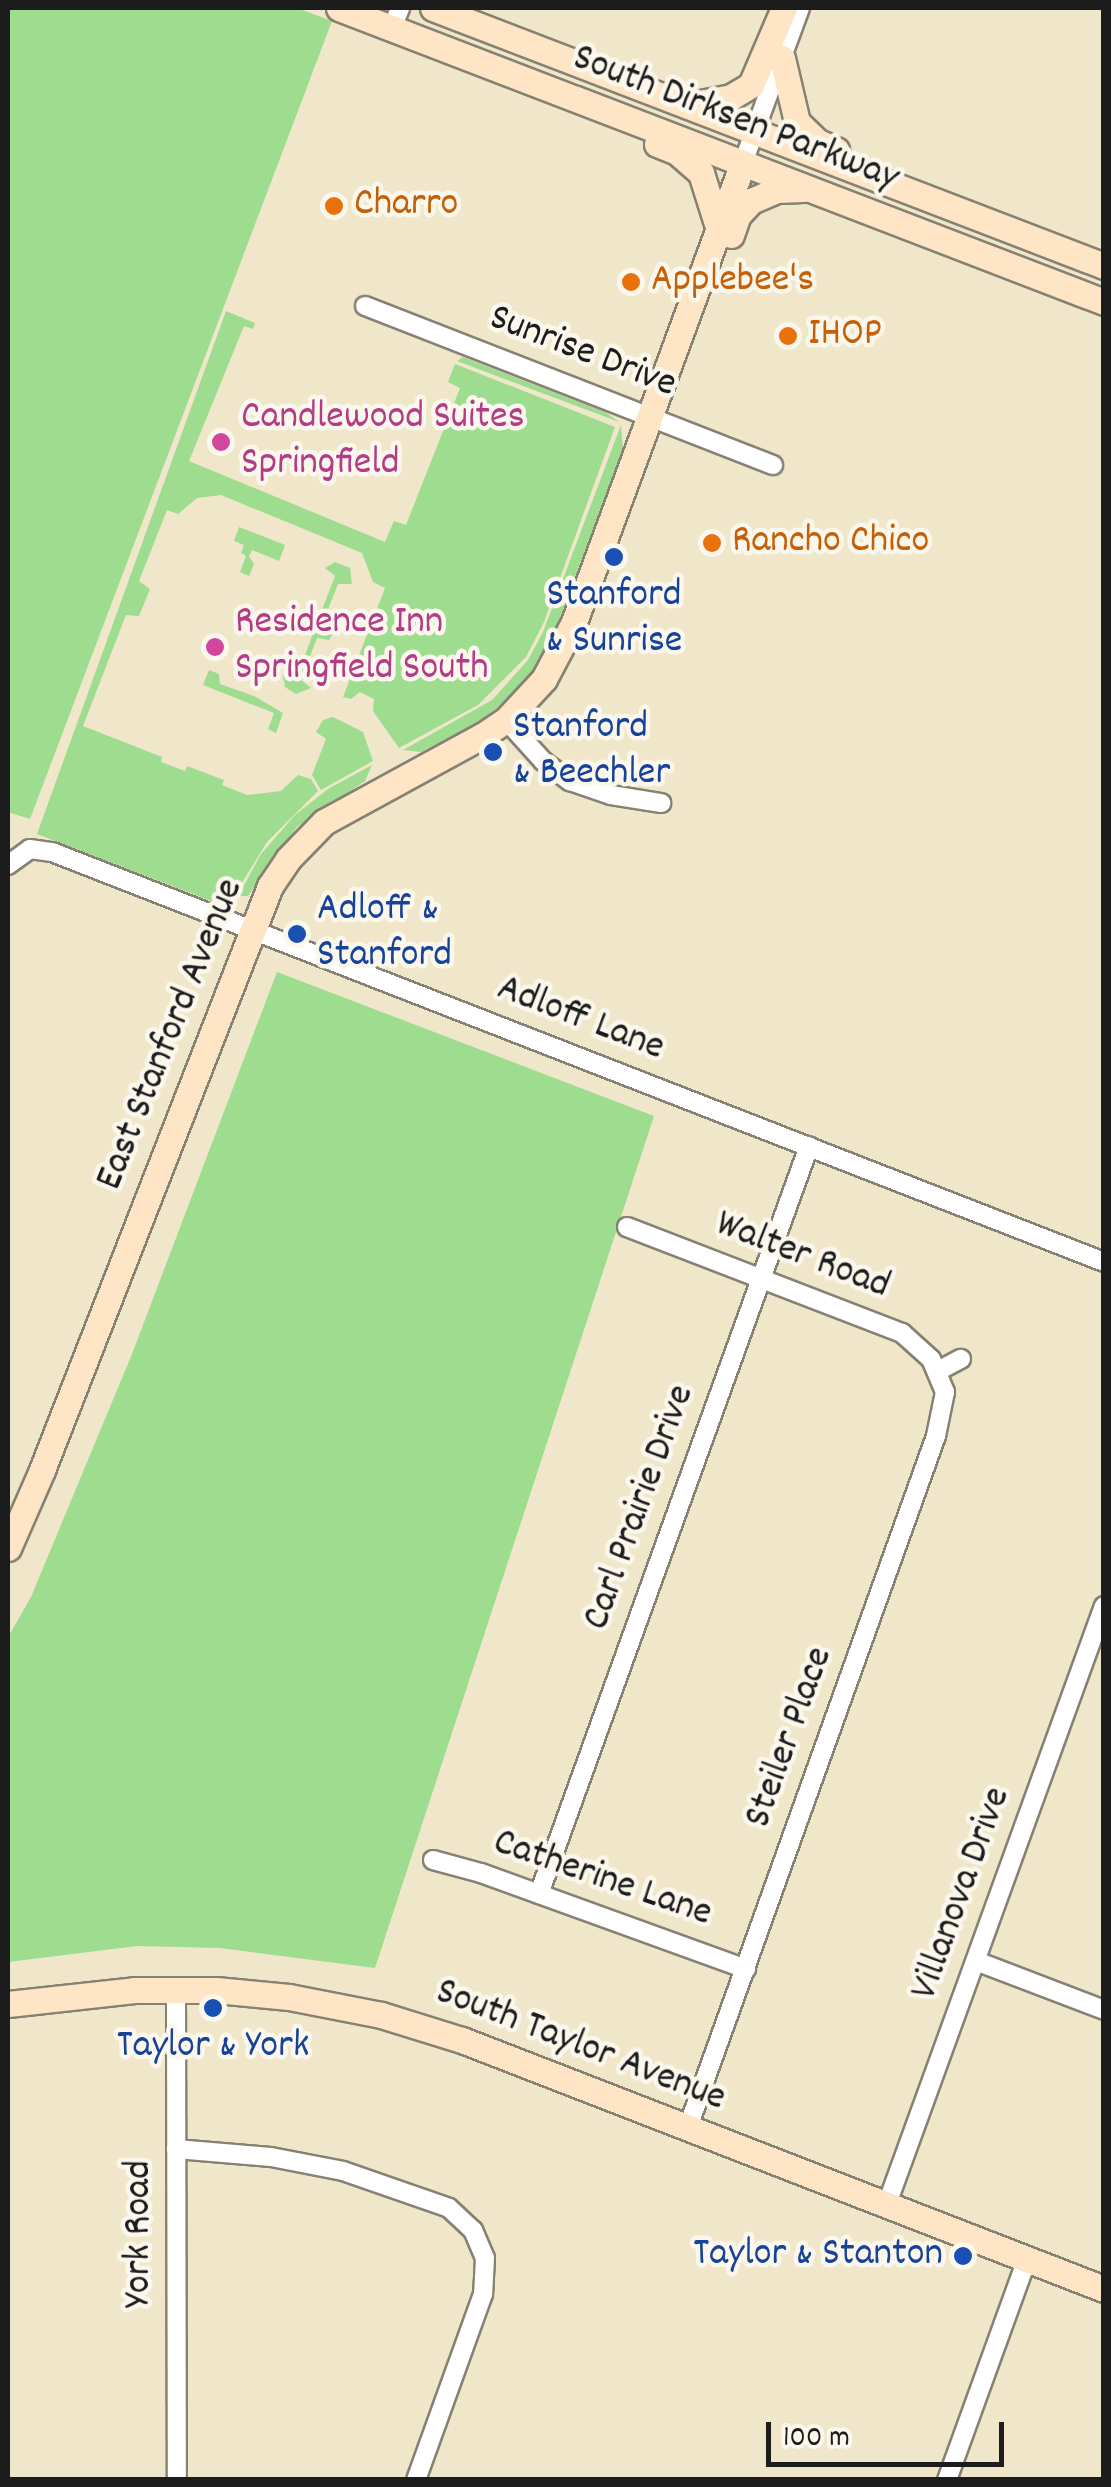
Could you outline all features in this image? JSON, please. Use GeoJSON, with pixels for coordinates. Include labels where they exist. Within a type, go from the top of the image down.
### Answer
{"type":"FeatureCollection","features":[{"type":"Feature","properties":{"kind":"main road","name":"South Dirksen Parkway"},"geometry":{"type":"LineString","coordinates":[[340,8],[396,18],[547,87],[1104,302]]}},
{"type":"Feature","properties":{"kind":"main road","name":"South Dirksen Parkway"},"geometry":{"type":"LineString","coordinates":[[432,8],[1104,266]]}},
{"type":"Feature","properties":{"kind":"main road"},"geometry":{"type":"LineString","coordinates":[[686,106],[732,97],[751,85],[784,8]]}},
{"type":"Feature","properties":{"kind":"main road"},"geometry":{"type":"LineString","coordinates":[[782,58],[794,116],[806,133],[893,172],[932,202]]}},
{"type":"Feature","properties":{"kind":"main road"},"geometry":{"type":"LineString","coordinates":[[547,87],[592,120],[677,152],[690,163],[709,191],[718,228]]}},
{"type":"Feature","properties":{"kind":"main road","name":"East Stanford Avenue"},"geometry":{"type":"LineString","coordinates":[[8,1548],[42,1470],[250,931],[288,859],[324,822],[506,720],[544,679],[565,644],[743,162]]}},
{"type":"Feature","properties":{"kind":"main road"},"geometry":{"type":"LineString","coordinates":[[691,303],[717,272],[744,207],[777,190],[808,189]]}},
{"type":"Feature","properties":{"kind":"main road","name":"South Taylor Avenue"},"geometry":{"type":"LineString","coordinates":[[8,2004],[176,1989],[266,1994],[382,2015],[462,2040],[1104,2289]]}},
{"type":"Feature","properties":{"kind":"street"},"geometry":{"type":"LineString","coordinates":[[743,162],[800,8]]}},
{"type":"Feature","properties":{"kind":"street","name":"Sunrise Drive"},"geometry":{"type":"LineString","coordinates":[[365,306],[774,466]]}},
{"type":"Feature","properties":{"kind":"street"},"geometry":{"type":"LineString","coordinates":[[506,720],[543,761],[570,781],[611,795],[661,803]]}},
{"type":"Feature","properties":{"kind":"street","name":"Adloff Lane"},"geometry":{"type":"LineString","coordinates":[[8,866],[30,849],[52,852],[1104,1262]]}},
{"type":"Feature","properties":{"kind":"street","name":"Carl Prairie Drive"},"geometry":{"type":"LineString","coordinates":[[539,1894],[809,1146]]}},
{"type":"Feature","properties":{"kind":"street","name":"Walter Road"},"geometry":{"type":"LineString","coordinates":[[626,1227],[902,1333],[922,1347],[938,1371]]}},
{"type":"Feature","properties":{"kind":"street"},"geometry":{"type":"LineString","coordinates":[[938,1371],[961,1359]]}},
{"type":"Feature","properties":{"kind":"street","name":"Steiler Place"},"geometry":{"type":"LineString","coordinates":[[688,2127],[942,1418],[945,1392],[938,1371]]}},
{"type":"Feature","properties":{"kind":"street","name":"Villanova Drive"},"geometry":{"type":"LineString","coordinates":[[887,2204],[1104,1606]]}},
{"type":"Feature","properties":{"kind":"street","name":"Catherine Lane"},"geometry":{"type":"LineString","coordinates":[[433,1860],[746,1968]]}},
{"type":"Feature","properties":{"kind":"street"},"geometry":{"type":"LineString","coordinates":[[976,1961],[1104,2010]]}},
{"type":"Feature","properties":{"kind":"street","name":"York Road"},"geometry":{"type":"LineString","coordinates":[[176,1989],[177,2480]]}},
{"type":"Feature","properties":{"kind":"street"},"geometry":{"type":"LineString","coordinates":[[176,2150],[313,2164],[435,2202],[473,2230],[485,2258],[486,2281],[416,2480]]}},
{"type":"Feature","properties":{"kind":"street"},"geometry":{"type":"LineString","coordinates":[[948,2480],[1027,2259]]}},
{"type":"Feature","properties":{"kind":"green space"},"geometry":{"type":"Polygon","coordinates":[[[8,8],[297,8],[332,21],[30,819],[8,812],[8,8]]]}},
{"type":"Feature","properties":{"kind":"green space"},"geometry":{"type":"Polygon","coordinates":[[[226,311],[255,323],[253,329],[244,326],[189,461],[385,542],[394,521],[406,525],[460,388],[448,382],[455,364],[615,427],[544,622],[526,657],[478,705],[399,748],[373,711],[374,699],[360,692],[351,699],[343,697],[385,588],[373,582],[362,553],[221,495],[197,498],[178,514],[167,510],[139,581],[150,589],[139,616],[126,615],[83,726],[162,757],[161,762],[185,771],[187,766],[224,780],[222,785],[247,795],[281,791],[298,775],[311,779],[318,791],[267,842],[227,907],[37,834],[226,311]]]}},
{"type":"Feature","properties":{"kind":"green space"},"geometry":{"type":"Polygon","coordinates":[[[463,357],[605,412],[619,422],[457,361],[463,357]]]}},
{"type":"Feature","properties":{"kind":"green space"},"geometry":{"type":"Polygon","coordinates":[[[621,425],[623,449],[557,625],[535,668],[514,694],[478,723],[421,752],[403,750],[492,700],[528,660],[543,632],[621,425]]]}},
{"type":"Feature","properties":{"kind":"green space"},"geometry":{"type":"Polygon","coordinates":[[[239,527],[285,545],[279,561],[252,550],[249,556],[254,564],[249,576],[240,572],[246,556],[241,553],[244,545],[234,541],[239,527]]]}},
{"type":"Feature","properties":{"kind":"green space"},"geometry":{"type":"Polygon","coordinates":[[[335,562],[350,568],[352,584],[338,584],[322,625],[333,633],[329,640],[317,638],[301,680],[311,688],[296,694],[285,687],[283,676],[287,669],[299,672],[312,636],[301,628],[306,620],[317,623],[335,576],[325,568],[335,562]]]}},
{"type":"Feature","properties":{"kind":"green space"},"geometry":{"type":"Polygon","coordinates":[[[209,670],[219,674],[220,684],[254,696],[283,713],[276,733],[268,729],[274,713],[203,685],[209,670]]]}},
{"type":"Feature","properties":{"kind":"green space"},"geometry":{"type":"Polygon","coordinates":[[[333,717],[363,732],[373,761],[321,790],[312,775],[326,739],[316,732],[323,720],[333,717]]]}},
{"type":"Feature","properties":{"kind":"green space"},"geometry":{"type":"Polygon","coordinates":[[[372,765],[365,781],[297,827],[248,896],[238,896],[261,854],[295,815],[328,789],[372,765]]]}},
{"type":"Feature","properties":{"kind":"green space"},"geometry":{"type":"Polygon","coordinates":[[[277,972],[654,1116],[375,1968],[220,1948],[137,1946],[8,1962],[8,1637],[31,1597],[132,1354],[277,972]]]}},
{"type":"Feature","properties":{"kind":"place","name":"Charro"},"geometry":{"type":"Point","coordinates":[334,206]}},
{"type":"Feature","properties":{"kind":"place","name":"Applebee's"},"geometry":{"type":"Point","coordinates":[631,282]}},
{"type":"Feature","properties":{"kind":"place","name":"IHOP"},"geometry":{"type":"Point","coordinates":[788,336]}},
{"type":"Feature","properties":{"kind":"place","name":"Candlewood Suites Springfield"},"geometry":{"type":"Point","coordinates":[221,442]}},
{"type":"Feature","properties":{"kind":"place","name":"Rancho Chico"},"geometry":{"type":"Point","coordinates":[712,543]}},
{"type":"Feature","properties":{"kind":"place","name":"Stanford & Sunrise"},"geometry":{"type":"Point","coordinates":[614,557]}},
{"type":"Feature","properties":{"kind":"place","name":"Residence Inn Springfield South"},"geometry":{"type":"Point","coordinates":[215,647]}},
{"type":"Feature","properties":{"kind":"place","name":"Stanford & Beechler"},"geometry":{"type":"Point","coordinates":[493,752]}},
{"type":"Feature","properties":{"kind":"place","name":"Adloff & Stanford"},"geometry":{"type":"Point","coordinates":[297,934]}},
{"type":"Feature","properties":{"kind":"place","name":"Taylor & York"},"geometry":{"type":"Point","coordinates":[213,2008]}},
{"type":"Feature","properties":{"kind":"place","name":"Taylor & Stanton"},"geometry":{"type":"Point","coordinates":[963,2256]}}]}
